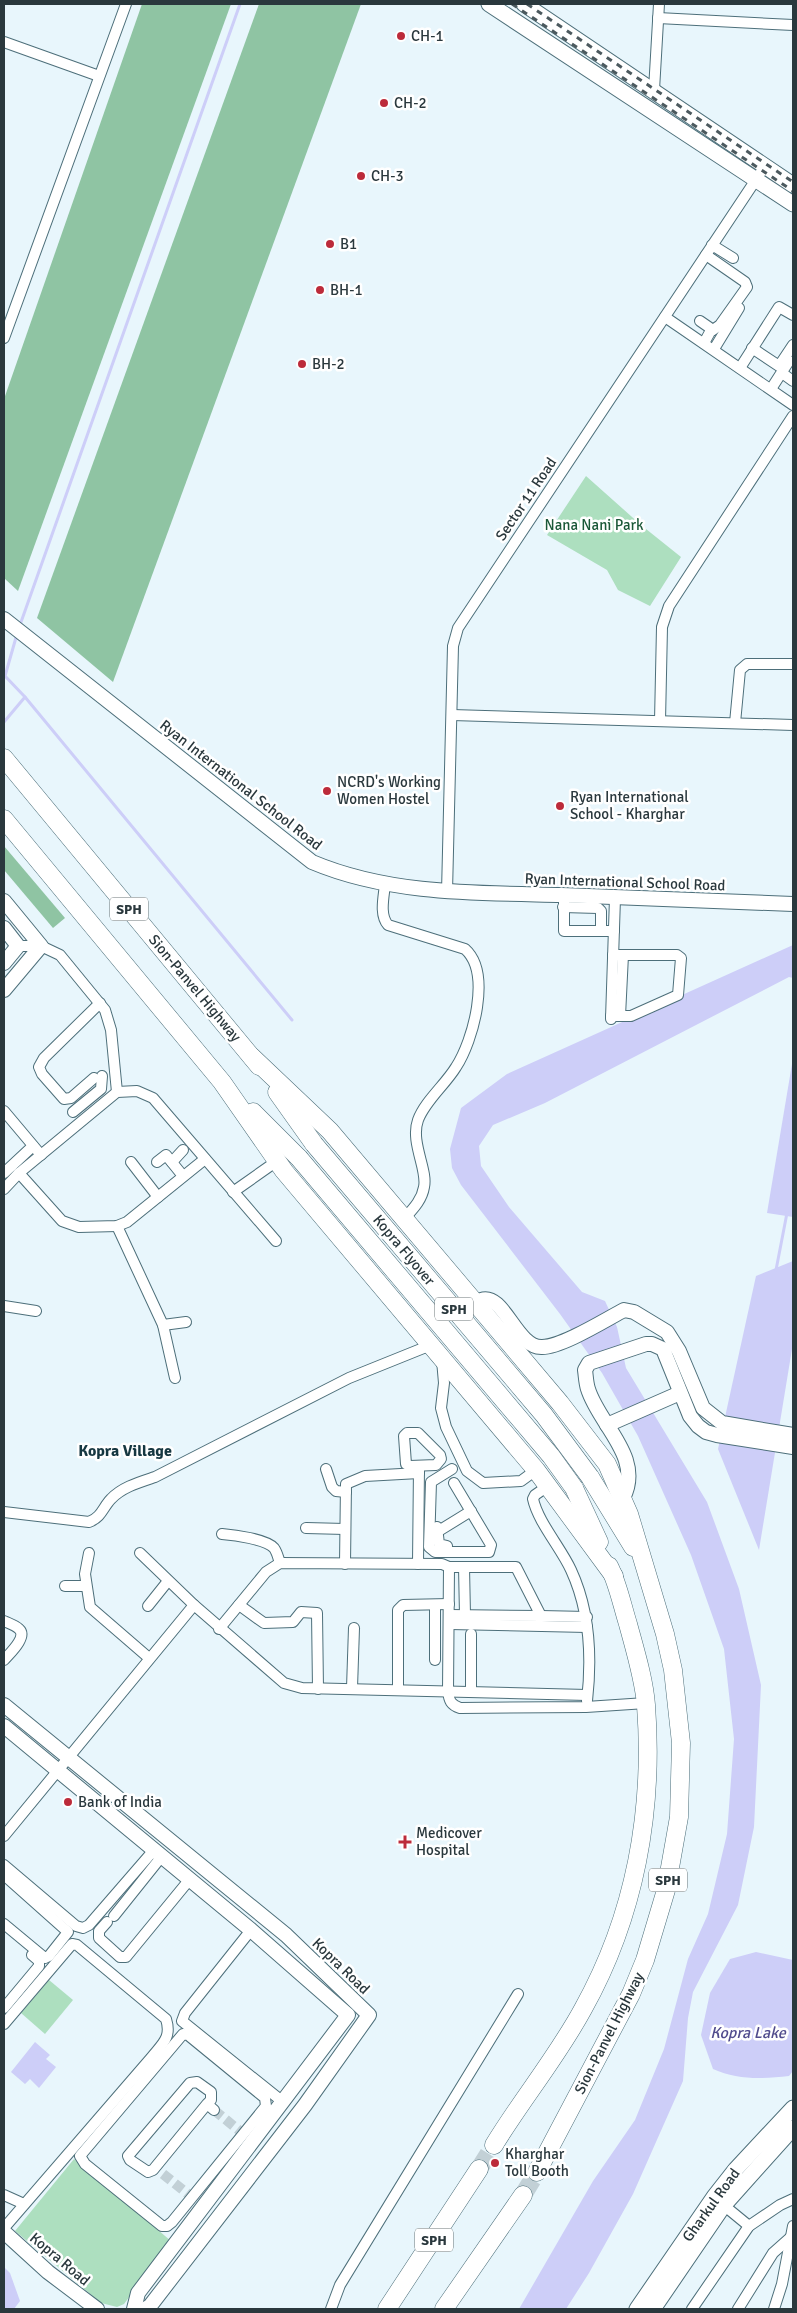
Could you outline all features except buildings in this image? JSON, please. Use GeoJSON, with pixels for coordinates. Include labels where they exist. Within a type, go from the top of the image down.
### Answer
{"type":"FeatureCollection","features":[{"type":"Feature","properties":{"kind":"highway","name":"Sion-Panvel Highway"},"geometry":{"type":"LineString","coordinates":[[5,759],[252,1057]]}},
{"type":"Feature","properties":{"kind":"highway","name":"SPH"},"geometry":{"type":"LineString","coordinates":[[4,819],[222,1082]]}},
{"type":"Feature","properties":{"kind":"highway","name":"Kopra Flyover"},"geometry":{"type":"LineString","coordinates":[[252,1057],[314,1144],[544,1415],[590,1476],[643,1564]]}},
{"type":"Feature","properties":{"kind":"highway"},"geometry":{"type":"LineString","coordinates":[[252,1057],[330,1131],[474,1306],[583,1431],[607,1464],[623,1498],[637,1539],[643,1564]]}},
{"type":"Feature","properties":{"kind":"highway","name":"Kopra Flyover"},"geometry":{"type":"LineString","coordinates":[[222,1082],[299,1158],[551,1456],[574,1488],[614,1576]]}},
{"type":"Feature","properties":{"kind":"highway"},"geometry":{"type":"LineString","coordinates":[[222,1082],[277,1161],[437,1347],[536,1470],[614,1576]]}},
{"type":"Feature","properties":{"kind":"highway","name":"Sion-Panvel Highway"},"geometry":{"type":"LineString","coordinates":[[537,2172],[614,2030],[631,1994],[656,1925],[674,1854],[681,1780],[678,1706],[665,1634],[643,1564]]}},
{"type":"Feature","properties":{"kind":"highway","name":"SPH"},"geometry":{"type":"LineString","coordinates":[[494,2145],[583,2010],[613,1947],[624,1915],[640,1848],[645,1814],[647,1779],[646,1703],[633,1642],[614,1576]]}},
{"type":"Feature","properties":{"kind":"highway","name":"SPH"},"geometry":{"type":"LineString","coordinates":[[387,2309],[479,2169]]}},
{"type":"Feature","properties":{"kind":"highway"},"geometry":{"type":"LineString","coordinates":[[444,2309],[522,2195]]}},
{"type":"Feature","properties":{"kind":"main road"},"geometry":{"type":"LineString","coordinates":[[489,4],[793,204]]}},
{"type":"Feature","properties":{"kind":"main road"},"geometry":{"type":"LineString","coordinates":[[526,5],[793,185]]}},
{"type":"Feature","properties":{"kind":"main road","name":"Gharkul Road"},"geometry":{"type":"LineString","coordinates":[[653,2309],[719,2201],[736,2169],[793,2108]]}},
{"type":"Feature","properties":{"kind":"main road","name":"Gharkul Road"},"geometry":{"type":"LineString","coordinates":[[637,2309],[719,2201],[793,2128]]}},
{"type":"Feature","properties":{"kind":"street"},"geometry":{"type":"LineString","coordinates":[[4,338],[126,4]]}},
{"type":"Feature","properties":{"kind":"street"},"geometry":{"type":"LineString","coordinates":[[654,90],[659,4]]}},
{"type":"Feature","properties":{"kind":"street"},"geometry":{"type":"LineString","coordinates":[[658,18],[793,25]]}},
{"type":"Feature","properties":{"kind":"street"},"geometry":{"type":"LineString","coordinates":[[4,42],[99,76]]}},
{"type":"Feature","properties":{"kind":"street","name":"Sector 11 Road"},"geometry":{"type":"LineString","coordinates":[[447,892],[453,646],[458,628],[765,166]]}},
{"type":"Feature","properties":{"kind":"street"},"geometry":{"type":"LineString","coordinates":[[712,245],[733,258]]}},
{"type":"Feature","properties":{"kind":"street"},"geometry":{"type":"LineString","coordinates":[[704,343],[713,330],[720,325],[746,284],[706,255]]}},
{"type":"Feature","properties":{"kind":"street"},"geometry":{"type":"LineString","coordinates":[[714,350],[747,296]]}},
{"type":"Feature","properties":{"kind":"street"},"geometry":{"type":"LineString","coordinates":[[738,367],[779,307],[793,315]]}},
{"type":"Feature","properties":{"kind":"street"},"geometry":{"type":"LineString","coordinates":[[738,367],[773,308]]}},
{"type":"Feature","properties":{"kind":"street"},"geometry":{"type":"LineString","coordinates":[[665,317],[793,405]]}},
{"type":"Feature","properties":{"kind":"street"},"geometry":{"type":"LineString","coordinates":[[700,322],[713,330]]}},
{"type":"Feature","properties":{"kind":"street"},"geometry":{"type":"LineString","coordinates":[[752,348],[778,366],[793,345]]}},
{"type":"Feature","properties":{"kind":"street"},"geometry":{"type":"LineString","coordinates":[[771,389],[793,354]]}},
{"type":"Feature","properties":{"kind":"street"},"geometry":{"type":"LineString","coordinates":[[782,373],[793,381]]}},
{"type":"Feature","properties":{"kind":"street"},"geometry":{"type":"LineString","coordinates":[[660,721],[662,627],[669,606],[793,416]]}},
{"type":"Feature","properties":{"kind":"street","name":"Ryan International School Road"},"geometry":{"type":"LineString","coordinates":[[5,620],[312,862],[339,874],[385,884],[447,892],[564,902],[615,898],[793,904]]}},
{"type":"Feature","properties":{"kind":"street"},"geometry":{"type":"LineString","coordinates":[[735,723],[742,666],[747,664],[793,664]]}},
{"type":"Feature","properties":{"kind":"street"},"geometry":{"type":"LineString","coordinates":[[452,715],[793,725]]}},
{"type":"Feature","properties":{"kind":"street"},"geometry":{"type":"LineString","coordinates":[[385,884],[383,913],[384,921],[388,925],[466,949],[473,956],[478,973],[478,1004],[457,1066],[424,1109],[416,1126],[418,1154],[425,1186],[420,1201],[404,1220]]}},
{"type":"Feature","properties":{"kind":"street"},"geometry":{"type":"LineString","coordinates":[[615,898],[614,932],[618,955],[614,1017],[635,1014],[677,996],[679,992],[680,956],[618,955]]}},
{"type":"Feature","properties":{"kind":"street"},"geometry":{"type":"LineString","coordinates":[[4,901],[41,946],[60,955],[105,1010],[111,1030],[117,1092]]}},
{"type":"Feature","properties":{"kind":"street"},"geometry":{"type":"LineString","coordinates":[[601,931],[601,911],[598,908],[564,902],[564,930],[614,932]]}},
{"type":"Feature","properties":{"kind":"street"},"geometry":{"type":"LineString","coordinates":[[4,928],[18,946]]}},
{"type":"Feature","properties":{"kind":"street"},"geometry":{"type":"LineString","coordinates":[[18,946],[41,946]]}},
{"type":"Feature","properties":{"kind":"street"},"geometry":{"type":"LineString","coordinates":[[4,963],[18,946]]}},
{"type":"Feature","properties":{"kind":"street"},"geometry":{"type":"LineString","coordinates":[[4,990],[41,946]]}},
{"type":"Feature","properties":{"kind":"street"},"geometry":{"type":"LineString","coordinates":[[81,1122],[70,1108],[101,1089],[98,1077],[71,1098],[64,1099],[42,1074],[40,1067],[44,1058],[100,1003]]}},
{"type":"Feature","properties":{"kind":"street"},"geometry":{"type":"LineString","coordinates":[[4,1189],[19,1173],[117,1092],[137,1091],[153,1098],[276,1241]]}},
{"type":"Feature","properties":{"kind":"street"},"geometry":{"type":"LineString","coordinates":[[4,1111],[41,1155]]}},
{"type":"Feature","properties":{"kind":"street"},"geometry":{"type":"LineString","coordinates":[[4,1173],[33,1146]]}},
{"type":"Feature","properties":{"kind":"street"},"geometry":{"type":"LineString","coordinates":[[172,1162],[183,1150]]}},
{"type":"Feature","properties":{"kind":"street"},"geometry":{"type":"LineString","coordinates":[[157,1162],[166,1155],[183,1176]]}},
{"type":"Feature","properties":{"kind":"street"},"geometry":{"type":"LineString","coordinates":[[19,1173],[62,1221],[79,1227],[117,1226],[127,1222],[205,1159]]}},
{"type":"Feature","properties":{"kind":"street"},"geometry":{"type":"LineString","coordinates":[[233,1192],[277,1161]]}},
{"type":"Feature","properties":{"kind":"street"},"geometry":{"type":"LineString","coordinates":[[131,1162],[158,1197]]}},
{"type":"Feature","properties":{"kind":"street"},"geometry":{"type":"LineString","coordinates":[[117,1226],[163,1325],[175,1378]]}},
{"type":"Feature","properties":{"kind":"street"},"geometry":{"type":"LineString","coordinates":[[474,1306],[485,1298],[498,1305],[520,1334],[532,1345],[541,1348],[559,1343],[624,1310],[634,1312],[667,1332],[680,1351],[703,1408],[720,1429],[793,1447]]}},
{"type":"Feature","properties":{"kind":"street"},"geometry":{"type":"LineString","coordinates":[[4,1306],[36,1311]]}},
{"type":"Feature","properties":{"kind":"street"},"geometry":{"type":"LineString","coordinates":[[163,1325],[186,1322]]}},
{"type":"Feature","properties":{"kind":"street"},"geometry":{"type":"LineString","coordinates":[[623,1498],[627,1490],[628,1466],[588,1390],[584,1370],[589,1363],[640,1346],[652,1344],[663,1349],[690,1416],[706,1432],[720,1429],[793,1435]]}},
{"type":"Feature","properties":{"kind":"street"},"geometry":{"type":"LineString","coordinates":[[4,1512],[89,1522],[100,1515],[110,1500],[131,1485],[155,1477],[349,1378],[437,1347],[444,1383],[441,1408],[446,1427],[467,1471],[484,1483],[521,1481],[536,1470]]}},
{"type":"Feature","properties":{"kind":"street"},"geometry":{"type":"LineString","coordinates":[[607,1425],[680,1393]]}},
{"type":"Feature","properties":{"kind":"street"},"geometry":{"type":"LineString","coordinates":[[326,1469],[332,1487],[336,1492],[346,1492]]}},
{"type":"Feature","properties":{"kind":"street"},"geometry":{"type":"LineString","coordinates":[[452,1469],[432,1479],[430,1484],[429,1547],[433,1552],[445,1549],[486,1554],[492,1550],[492,1545],[454,1482]]}},
{"type":"Feature","properties":{"kind":"street"},"geometry":{"type":"LineString","coordinates":[[345,1564],[346,1484],[354,1479],[419,1470],[418,1564]]}},
{"type":"Feature","properties":{"kind":"street"},"geometry":{"type":"LineString","coordinates":[[548,1486],[535,1495],[534,1505],[571,1570],[587,1622],[586,1707]]}},
{"type":"Feature","properties":{"kind":"street"},"geometry":{"type":"LineString","coordinates":[[471,1511],[437,1528],[439,1544],[445,1549],[450,1620],[448,1691],[452,1705],[460,1708],[586,1707],[646,1703]]}},
{"type":"Feature","properties":{"kind":"street"},"geometry":{"type":"LineString","coordinates":[[306,1528],[345,1529]]}},
{"type":"Feature","properties":{"kind":"street"},"geometry":{"type":"LineString","coordinates":[[222,1534],[235,1535],[272,1546],[277,1552],[280,1563]]}},
{"type":"Feature","properties":{"kind":"street"},"geometry":{"type":"LineString","coordinates":[[89,1553],[85,1574],[88,1602],[92,1610],[149,1658]]}},
{"type":"Feature","properties":{"kind":"street"},"geometry":{"type":"LineString","coordinates":[[140,1553],[219,1629],[284,1683],[302,1688],[318,1689],[352,1688],[587,1695]]}},
{"type":"Feature","properties":{"kind":"street"},"geometry":{"type":"LineString","coordinates":[[219,1629],[266,1572],[280,1563],[516,1567],[541,1616]]}},
{"type":"Feature","properties":{"kind":"street"},"geometry":{"type":"LineString","coordinates":[[464,1567],[471,1692]]}},
{"type":"Feature","properties":{"kind":"street"},"geometry":{"type":"LineString","coordinates":[[148,1606],[168,1581]]}},
{"type":"Feature","properties":{"kind":"street"},"geometry":{"type":"LineString","coordinates":[[65,1586],[86,1586]]}},
{"type":"Feature","properties":{"kind":"street"},"geometry":{"type":"LineString","coordinates":[[398,1690],[398,1610],[403,1605],[449,1604]]}},
{"type":"Feature","properties":{"kind":"street"},"geometry":{"type":"LineString","coordinates":[[4,1836],[194,1605]]}},
{"type":"Feature","properties":{"kind":"street"},"geometry":{"type":"LineString","coordinates":[[239,1605],[264,1623],[291,1623],[296,1620],[301,1612],[317,1612],[318,1689]]}},
{"type":"Feature","properties":{"kind":"street"},"geometry":{"type":"LineString","coordinates":[[435,1605],[435,1660]]}},
{"type":"Feature","properties":{"kind":"street"},"geometry":{"type":"LineString","coordinates":[[467,1628],[541,1616],[587,1622]]}},
{"type":"Feature","properties":{"kind":"street"},"geometry":{"type":"LineString","coordinates":[[450,1620],[467,1628],[587,1622]]}},
{"type":"Feature","properties":{"kind":"street"},"geometry":{"type":"LineString","coordinates":[[4,1621],[21,1632],[20,1640],[4,1660]]}},
{"type":"Feature","properties":{"kind":"street"},"geometry":{"type":"LineString","coordinates":[[352,1688],[354,1628]]}},
{"type":"Feature","properties":{"kind":"street","name":"Kopra Road"},"geometry":{"type":"LineString","coordinates":[[4,1705],[286,1935],[370,2015],[289,2125],[150,2306],[144,2309]]}},
{"type":"Feature","properties":{"kind":"street","name":"Kopra Road"},"geometry":{"type":"LineString","coordinates":[[4,1727],[190,1879],[348,2014],[284,2102],[246,2136],[204,2207],[138,2293],[134,2309]]}},
{"type":"Feature","properties":{"kind":"street"},"geometry":{"type":"LineString","coordinates":[[4,1865],[76,1926],[83,1928],[89,1925],[158,1853]]}},
{"type":"Feature","properties":{"kind":"street"},"geometry":{"type":"LineString","coordinates":[[158,1853],[111,1919],[99,1931],[98,1936],[101,1942],[120,1957],[126,1957],[190,1879]]}},
{"type":"Feature","properties":{"kind":"street"},"geometry":{"type":"LineString","coordinates":[[4,1875],[68,1932],[49,1956],[45,1958],[4,1924]]}},
{"type":"Feature","properties":{"kind":"street"},"geometry":{"type":"LineString","coordinates":[[251,1930],[185,2013],[182,2021],[284,2102]]}},
{"type":"Feature","properties":{"kind":"street"},"geometry":{"type":"LineString","coordinates":[[4,1932],[37,1959],[40,1964],[4,2008]]}},
{"type":"Feature","properties":{"kind":"street"},"geometry":{"type":"LineString","coordinates":[[4,2024],[72,1944],[77,1945],[160,2013],[166,2019],[169,2027],[169,2035],[4,2228]]}},
{"type":"Feature","properties":{"kind":"street"},"geometry":{"type":"LineString","coordinates":[[330,1999],[340,1987]]}},
{"type":"Feature","properties":{"kind":"street"},"geometry":{"type":"LineString","coordinates":[[331,2309],[340,2285],[518,1994]]}},
{"type":"Feature","properties":{"kind":"street"},"geometry":{"type":"LineString","coordinates":[[183,2034],[188,2035],[265,2098],[266,2106],[246,2136],[190,2195],[172,2222],[167,2226],[162,2226],[85,2164],[80,2156],[183,2034]]}},
{"type":"Feature","properties":{"kind":"street"},"geometry":{"type":"LineString","coordinates":[[197,2082],[211,2092],[210,2107],[159,2170],[148,2172],[130,2160],[128,2156],[190,2083],[197,2082]]}},
{"type":"Feature","properties":{"kind":"street"},"geometry":{"type":"LineString","coordinates":[[4,2195],[24,2204]]}},
{"type":"Feature","properties":{"kind":"street"},"geometry":{"type":"LineString","coordinates":[[190,2195],[204,2207]]}},
{"type":"Feature","properties":{"kind":"street"},"geometry":{"type":"LineString","coordinates":[[692,2309],[749,2226],[780,2205],[793,2199]]}},
{"type":"Feature","properties":{"kind":"street"},"geometry":{"type":"LineString","coordinates":[[719,2201],[749,2226]]}},
{"type":"Feature","properties":{"kind":"street"},"geometry":{"type":"LineString","coordinates":[[738,2309],[773,2253],[792,2231]]}},
{"type":"Feature","properties":{"kind":"street"},"geometry":{"type":"LineString","coordinates":[[774,2309],[782,2284],[792,2231]]}},
{"type":"Feature","properties":{"kind":"street","name":"Kopra Road"},"geometry":{"type":"LineString","coordinates":[[4,2232],[48,2272],[97,2309]]}},
{"type":"Feature","properties":{"kind":"green space"},"geometry":{"type":"Polygon","coordinates":[[[142,4],[231,4],[18,591],[4,578],[4,399],[142,4]]]}},
{"type":"Feature","properties":{"kind":"green space"},"geometry":{"type":"Polygon","coordinates":[[[259,4],[361,4],[113,682],[37,618],[259,4]]]}},
{"type":"Feature","properties":{"kind":"green space","name":"Nana Nani Park"},"geometry":{"type":"Polygon","coordinates":[[[586,476],[641,525],[681,557],[650,606],[618,590],[607,570],[547,535],[586,476]]]}},
{"type":"Feature","properties":{"kind":"green space"},"geometry":{"type":"Polygon","coordinates":[[[4,846],[65,918],[53,928],[4,870],[4,846]]]}},
{"type":"Feature","properties":{"kind":"green space"},"geometry":{"type":"Polygon","coordinates":[[[49,1980],[73,2000],[45,2034],[21,2013],[49,1980]]]}},
{"type":"Feature","properties":{"kind":"green space"},"geometry":{"type":"Polygon","coordinates":[[[74,2159],[171,2241],[124,2304],[117,2307],[101,2303],[15,2231],[74,2159]]]}},
{"type":"Feature","properties":{"kind":"water"},"geometry":{"type":"Polygon","coordinates":[[[793,945],[793,978],[789,977],[545,1103],[493,1125],[479,1146],[481,1166],[509,1207],[582,1292],[605,1301],[617,1327],[626,1368],[707,1502],[739,1589],[761,1685],[754,1827],[738,1905],[693,1992],[688,2018],[683,2081],[633,2194],[589,2273],[566,2309],[519,2309],[593,2181],[635,2120],[664,2049],[688,1959],[708,1914],[727,1834],[734,1739],[724,1649],[691,1555],[638,1436],[602,1373],[560,1314],[461,1185],[452,1168],[450,1149],[461,1108],[507,1074],[793,945]]]}},
{"type":"Feature","properties":{"kind":"water"},"geometry":{"type":"Polygon","coordinates":[[[793,1058],[793,1217],[767,1213],[793,1058]]]}},
{"type":"Feature","properties":{"kind":"water"},"geometry":{"type":"Polygon","coordinates":[[[793,1261],[792,1349],[759,1550],[718,1449],[756,1276],[793,1261]]]}},
{"type":"Feature","properties":{"kind":"water","name":"Kopra Lake"},"geometry":{"type":"Polygon","coordinates":[[[756,1952],[793,1960],[793,2071],[789,2076],[750,2078],[722,2073],[713,2069],[701,2035],[710,1993],[730,1959],[756,1952]]]}},
{"type":"Feature","properties":{"kind":"water"},"geometry":{"type":"Polygon","coordinates":[[[35,2042],[50,2055],[46,2059],[56,2067],[39,2088],[30,2079],[25,2084],[11,2072],[35,2042]]]}},
{"type":"Feature","properties":{"kind":"water"},"geometry":{"type":"Polygon","coordinates":[[[4,2267],[10,2273],[20,2301],[14,2309],[4,2309],[4,2267]]]}},
{"type":"Feature","properties":{"kind":"waterway"},"geometry":{"type":"LineString","coordinates":[[20,625],[240,4]]}},
{"type":"Feature","properties":{"kind":"waterway"},"geometry":{"type":"LineString","coordinates":[[4,722],[25,697],[5,676],[17,634]]}},
{"type":"Feature","properties":{"kind":"waterway"},"geometry":{"type":"LineString","coordinates":[[25,697],[292,1020]]}},
{"type":"Feature","properties":{"kind":"waterway"},"geometry":{"type":"LineString","coordinates":[[776,1270],[787,1213]]}},
{"type":"Feature","properties":{"kind":"tunnel"},"geometry":{"type":"LineString","coordinates":[[214,2110],[241,2132]]}},
{"type":"Feature","properties":{"kind":"tunnel"},"geometry":{"type":"LineString","coordinates":[[479,2169],[494,2145]]}},
{"type":"Feature","properties":{"kind":"tunnel"},"geometry":{"type":"LineString","coordinates":[[523,2195],[537,2172]]}},
{"type":"Feature","properties":{"kind":"tunnel"},"geometry":{"type":"LineString","coordinates":[[163,2174],[188,2194]]}},
{"type":"Feature","properties":{"kind":"railway"},"geometry":{"type":"LineString","coordinates":[[512,4],[793,191]]}},
{"type":"Feature","properties":{"kind":"railway"},"geometry":{"type":"LineString","coordinates":[[527,4],[793,182]]}},
{"type":"Feature","properties":{"kind":"place","name":"CH-1"},"geometry":{"type":"Point","coordinates":[401,36]}},
{"type":"Feature","properties":{"kind":"place","name":"CH-2"},"geometry":{"type":"Point","coordinates":[384,103]}},
{"type":"Feature","properties":{"kind":"place","name":"CH-3"},"geometry":{"type":"Point","coordinates":[361,176]}},
{"type":"Feature","properties":{"kind":"place","name":"B1"},"geometry":{"type":"Point","coordinates":[330,244]}},
{"type":"Feature","properties":{"kind":"place","name":"BH-1"},"geometry":{"type":"Point","coordinates":[320,290]}},
{"type":"Feature","properties":{"kind":"place","name":"BH-2"},"geometry":{"type":"Point","coordinates":[302,364]}},
{"type":"Feature","properties":{"kind":"place","name":"NCRD's Working Women Hostel"},"geometry":{"type":"Point","coordinates":[327,791]}},
{"type":"Feature","properties":{"kind":"place","name":"Ryan International School - Kharghar"},"geometry":{"type":"Point","coordinates":[560,806]}},
{"type":"Feature","properties":{"kind":"place","name":"Bank of India"},"geometry":{"type":"Point","coordinates":[68,1802]}},
{"type":"Feature","properties":{"kind":"place","name":"Medicover Hospital"},"geometry":{"type":"Point","coordinates":[405,1842]}},
{"type":"Feature","properties":{"kind":"place","name":"Kharghar Toll Booth"},"geometry":{"type":"Point","coordinates":[495,2163]}},
{"type":"Feature","properties":{"kind":"district","name":"Kopra Village"},"geometry":{"type":"Point","coordinates":[125,1450]}}]}
